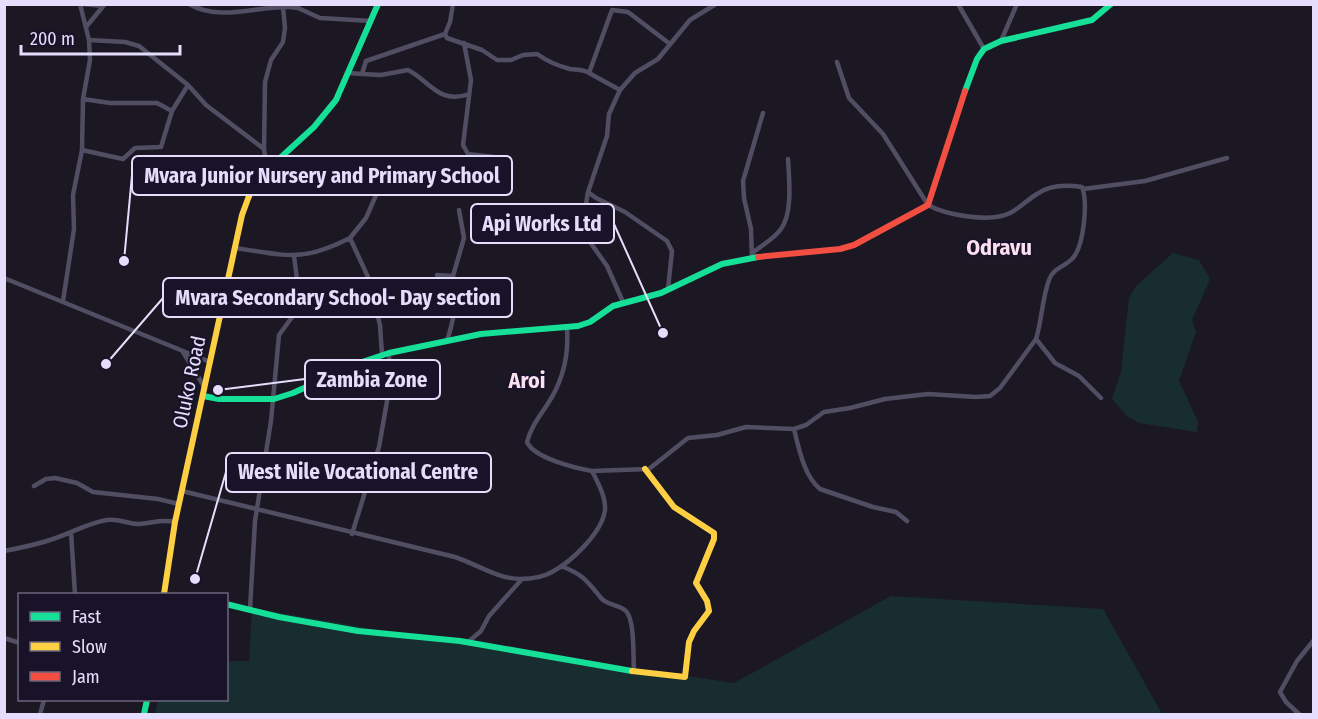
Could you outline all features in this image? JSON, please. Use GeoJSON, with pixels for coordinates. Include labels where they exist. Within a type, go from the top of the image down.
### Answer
{"type":"FeatureCollection","features":[{"type":"Feature","properties":{"kind":"street"},"geometry":{"type":"LineString","coordinates":[[63,301],[74,229],[73,195],[82,150],[83,99],[90,60],[89,40],[81,4],[104,5]]}},
{"type":"Feature","properties":{"kind":"street"},"geometry":{"type":"LineString","coordinates":[[189,4],[226,14],[283,7],[298,8],[320,18],[370,21]]}},
{"type":"Feature","properties":{"kind":"street","name":"Oluko Road"},"geometry":{"type":"LineString","coordinates":[[165,593],[179,504],[242,215],[250,194],[267,170],[295,146],[329,110],[343,88],[378,4]]}},
{"type":"Feature","properties":{"kind":"street"},"geometry":{"type":"LineString","coordinates":[[362,75],[363,63],[366,61],[445,34],[453,4]]}},
{"type":"Feature","properties":{"kind":"street"},"geometry":{"type":"LineString","coordinates":[[623,302],[607,266],[590,242],[586,204],[607,136],[612,104],[620,90],[635,74],[658,59],[690,20],[716,4]]}},
{"type":"Feature","properties":{"kind":"street"},"geometry":{"type":"LineString","coordinates":[[958,4],[984,49]]}},
{"type":"Feature","properties":{"kind":"street"},"geometry":{"type":"LineString","coordinates":[[1001,41],[1017,4]]}},
{"type":"Feature","properties":{"kind":"street"},"geometry":{"type":"LineString","coordinates":[[203,396],[231,399],[274,399],[386,354],[481,334],[567,329],[590,322],[607,309],[623,302],[649,296],[722,264],[752,255],[848,247],[862,242],[927,205],[969,78],[977,58],[984,49],[1001,41],[1084,23],[1100,16],[1111,4]]}},
{"type":"Feature","properties":{"kind":"street"},"geometry":{"type":"LineString","coordinates":[[86,27],[104,5]]}},
{"type":"Feature","properties":{"kind":"street"},"geometry":{"type":"LineString","coordinates":[[267,170],[263,113],[266,76],[271,60],[283,42],[285,28],[283,7]]}},
{"type":"Feature","properties":{"kind":"street"},"geometry":{"type":"LineString","coordinates":[[589,73],[612,10],[628,12],[670,44]]}},
{"type":"Feature","properties":{"kind":"street"},"geometry":{"type":"LineString","coordinates":[[445,34],[447,38],[464,43],[497,60],[511,60],[531,53],[537,54],[562,67],[584,70],[620,90]]}},
{"type":"Feature","properties":{"kind":"street"},"geometry":{"type":"LineString","coordinates":[[89,40],[125,42],[139,46],[188,85],[206,105],[264,149]]}},
{"type":"Feature","properties":{"kind":"street"},"geometry":{"type":"LineString","coordinates":[[464,43],[471,71],[463,145],[468,154],[494,157]]}},
{"type":"Feature","properties":{"kind":"street"},"geometry":{"type":"LineString","coordinates":[[837,62],[849,98],[883,134],[927,205],[938,211],[983,217],[999,216],[1011,213],[1047,188],[1079,186],[1083,189],[1145,181],[1227,158]]}},
{"type":"Feature","properties":{"kind":"street"},"geometry":{"type":"LineString","coordinates":[[349,73],[381,75],[408,70],[436,92],[459,96],[469,94]]}},
{"type":"Feature","properties":{"kind":"street"},"geometry":{"type":"LineString","coordinates":[[82,150],[123,159],[135,148],[161,147],[172,111],[188,85]]}},
{"type":"Feature","properties":{"kind":"street"},"geometry":{"type":"LineString","coordinates":[[83,99],[110,103],[157,103],[172,111]]}},
{"type":"Feature","properties":{"kind":"street"},"geometry":{"type":"LineString","coordinates":[[752,255],[751,229],[743,188],[763,113]]}},
{"type":"Feature","properties":{"kind":"street"},"geometry":{"type":"LineString","coordinates":[[752,255],[777,234],[783,225],[789,194],[788,159]]}},
{"type":"Feature","properties":{"kind":"street"},"geometry":{"type":"LineString","coordinates":[[193,161],[257,183]]}},
{"type":"Feature","properties":{"kind":"street"},"geometry":{"type":"LineString","coordinates":[[567,329],[566,366],[527,442],[532,448],[566,466],[592,471],[645,470],[653,467],[688,438],[711,436],[746,427],[794,429],[806,425],[824,412],[885,399],[928,394],[990,396],[1000,388],[1036,339],[1049,279],[1056,269],[1073,258],[1077,251],[1084,222],[1083,189]]}},
{"type":"Feature","properties":{"kind":"street"},"geometry":{"type":"LineString","coordinates":[[588,192],[625,212],[667,241],[672,251],[668,289]]}},
{"type":"Feature","properties":{"kind":"street"},"geometry":{"type":"LineString","coordinates":[[234,248],[294,256],[323,251],[350,238],[366,218],[377,193]]}},
{"type":"Feature","properties":{"kind":"street"},"geometry":{"type":"LineString","coordinates":[[447,341],[455,310],[453,276],[464,238],[459,210]]}},
{"type":"Feature","properties":{"kind":"street"},"geometry":{"type":"LineString","coordinates":[[350,238],[368,277],[386,354],[390,384],[379,447],[352,534]]}},
{"type":"Feature","properties":{"kind":"street"},"geometry":{"type":"LineString","coordinates":[[250,609],[256,511],[274,399],[279,335],[298,309],[299,296],[294,256]]}},
{"type":"Feature","properties":{"kind":"street"},"geometry":{"type":"LineString","coordinates":[[437,275],[453,276]]}},
{"type":"Feature","properties":{"kind":"street"},"geometry":{"type":"LineString","coordinates":[[4,278],[210,362]]}},
{"type":"Feature","properties":{"kind":"street"},"geometry":{"type":"LineString","coordinates":[[1036,339],[1055,363],[1079,376],[1101,398]]}},
{"type":"Feature","properties":{"kind":"street"},"geometry":{"type":"LineString","coordinates":[[181,350],[205,388]]}},
{"type":"Feature","properties":{"kind":"street"},"geometry":{"type":"LineString","coordinates":[[794,429],[801,453],[815,484],[820,489],[896,512],[907,521]]}},
{"type":"Feature","properties":{"kind":"street"},"geometry":{"type":"LineString","coordinates":[[228,604],[279,617],[358,631],[468,642],[634,672],[686,677],[689,643],[709,608],[707,600],[697,586],[696,579],[714,536],[712,530],[668,502],[645,470]]}},
{"type":"Feature","properties":{"kind":"street"},"geometry":{"type":"LineString","coordinates":[[182,492],[455,557],[491,572],[522,579],[551,573],[561,566],[587,542],[602,519],[605,502],[592,471]]}},
{"type":"Feature","properties":{"kind":"street"},"geometry":{"type":"LineString","coordinates":[[34,486],[46,479],[55,478],[77,483],[93,492],[158,499],[179,504]]}},
{"type":"Feature","properties":{"kind":"street"},"geometry":{"type":"LineString","coordinates":[[4,551],[50,540],[86,525],[112,519],[140,524],[159,520],[176,522]]}},
{"type":"Feature","properties":{"kind":"street"},"geometry":{"type":"LineString","coordinates":[[71,532],[75,593]]}},
{"type":"Feature","properties":{"kind":"street"},"geometry":{"type":"LineString","coordinates":[[561,566],[577,573],[589,582],[606,602],[628,613],[631,624],[634,672]]}},
{"type":"Feature","properties":{"kind":"street"},"geometry":{"type":"LineString","coordinates":[[468,642],[481,631],[489,616],[522,579]]}},
{"type":"Feature","properties":{"kind":"street"},"geometry":{"type":"LineString","coordinates":[[1299,714],[1286,702],[1280,692],[1297,661],[1314,640]]}},
{"type":"Feature","properties":{"kind":"green space"},"geometry":{"type":"Polygon","coordinates":[[[1173,253],[1199,260],[1210,279],[1192,320],[1196,332],[1179,381],[1198,422],[1197,432],[1139,423],[1127,416],[1112,399],[1121,372],[1129,298],[1136,286],[1173,253]]]}},
{"type":"Feature","properties":{"kind":"green space"},"geometry":{"type":"Polygon","coordinates":[[[891,596],[1103,609],[1162,714],[155,714],[158,701],[228,701],[228,661],[249,661],[252,608],[413,636],[734,683],[891,596]]]}},
{"type":"Feature","properties":{"kind":"traffic: fast"},"geometry":{"type":"LineString","coordinates":[[249,196],[267,170],[314,127],[336,100],[378,4]]}},
{"type":"Feature","properties":{"kind":"traffic: fast"},"geometry":{"type":"LineString","coordinates":[[965,91],[977,59],[984,49],[1001,41],[1092,20],[1111,4]]}},
{"type":"Feature","properties":{"kind":"traffic: fast"},"geometry":{"type":"LineString","coordinates":[[203,396],[219,399],[274,399],[293,393],[359,363],[389,353],[481,334],[578,326],[590,322],[613,306],[661,293],[722,264],[758,257]]}},
{"type":"Feature","properties":{"kind":"traffic: fast"},"geometry":{"type":"LineString","coordinates":[[228,604],[279,617],[358,631],[460,641],[632,671]]}},
{"type":"Feature","properties":{"kind":"traffic: fast"},"geometry":{"type":"LineString","coordinates":[[144,714],[147,701]]}},
{"type":"Feature","properties":{"kind":"traffic: slow"},"geometry":{"type":"LineString","coordinates":[[164,593],[175,522],[242,215],[249,196]]}},
{"type":"Feature","properties":{"kind":"traffic: slow"},"geometry":{"type":"LineString","coordinates":[[632,671],[685,677],[689,642],[709,611],[707,601],[696,583],[714,539],[714,533],[674,507],[645,469]]}},
{"type":"Feature","properties":{"kind":"traffic: jam"},"geometry":{"type":"LineString","coordinates":[[758,257],[840,249],[854,245],[928,205],[965,91]]}},
{"type":"Feature","properties":{"kind":"place","name":"Mvara Junior Nursery and Primary School"},"geometry":{"type":"Point","coordinates":[124,261]}},
{"type":"Feature","properties":{"kind":"place","name":"Api Works Ltd"},"geometry":{"type":"Point","coordinates":[663,333]}},
{"type":"Feature","properties":{"kind":"place","name":"Mvara Secondary School- Day section"},"geometry":{"type":"Point","coordinates":[106,364]}},
{"type":"Feature","properties":{"kind":"place","name":"Zambia Zone"},"geometry":{"type":"Point","coordinates":[218,390]}},
{"type":"Feature","properties":{"kind":"place","name":"West Nile Vocational Centre"},"geometry":{"type":"Point","coordinates":[195,579]}},
{"type":"Feature","properties":{"kind":"district","name":"Odravu"},"geometry":{"type":"Point","coordinates":[999,247]}},
{"type":"Feature","properties":{"kind":"district","name":"Aroi"},"geometry":{"type":"Point","coordinates":[527,380]}}]}
